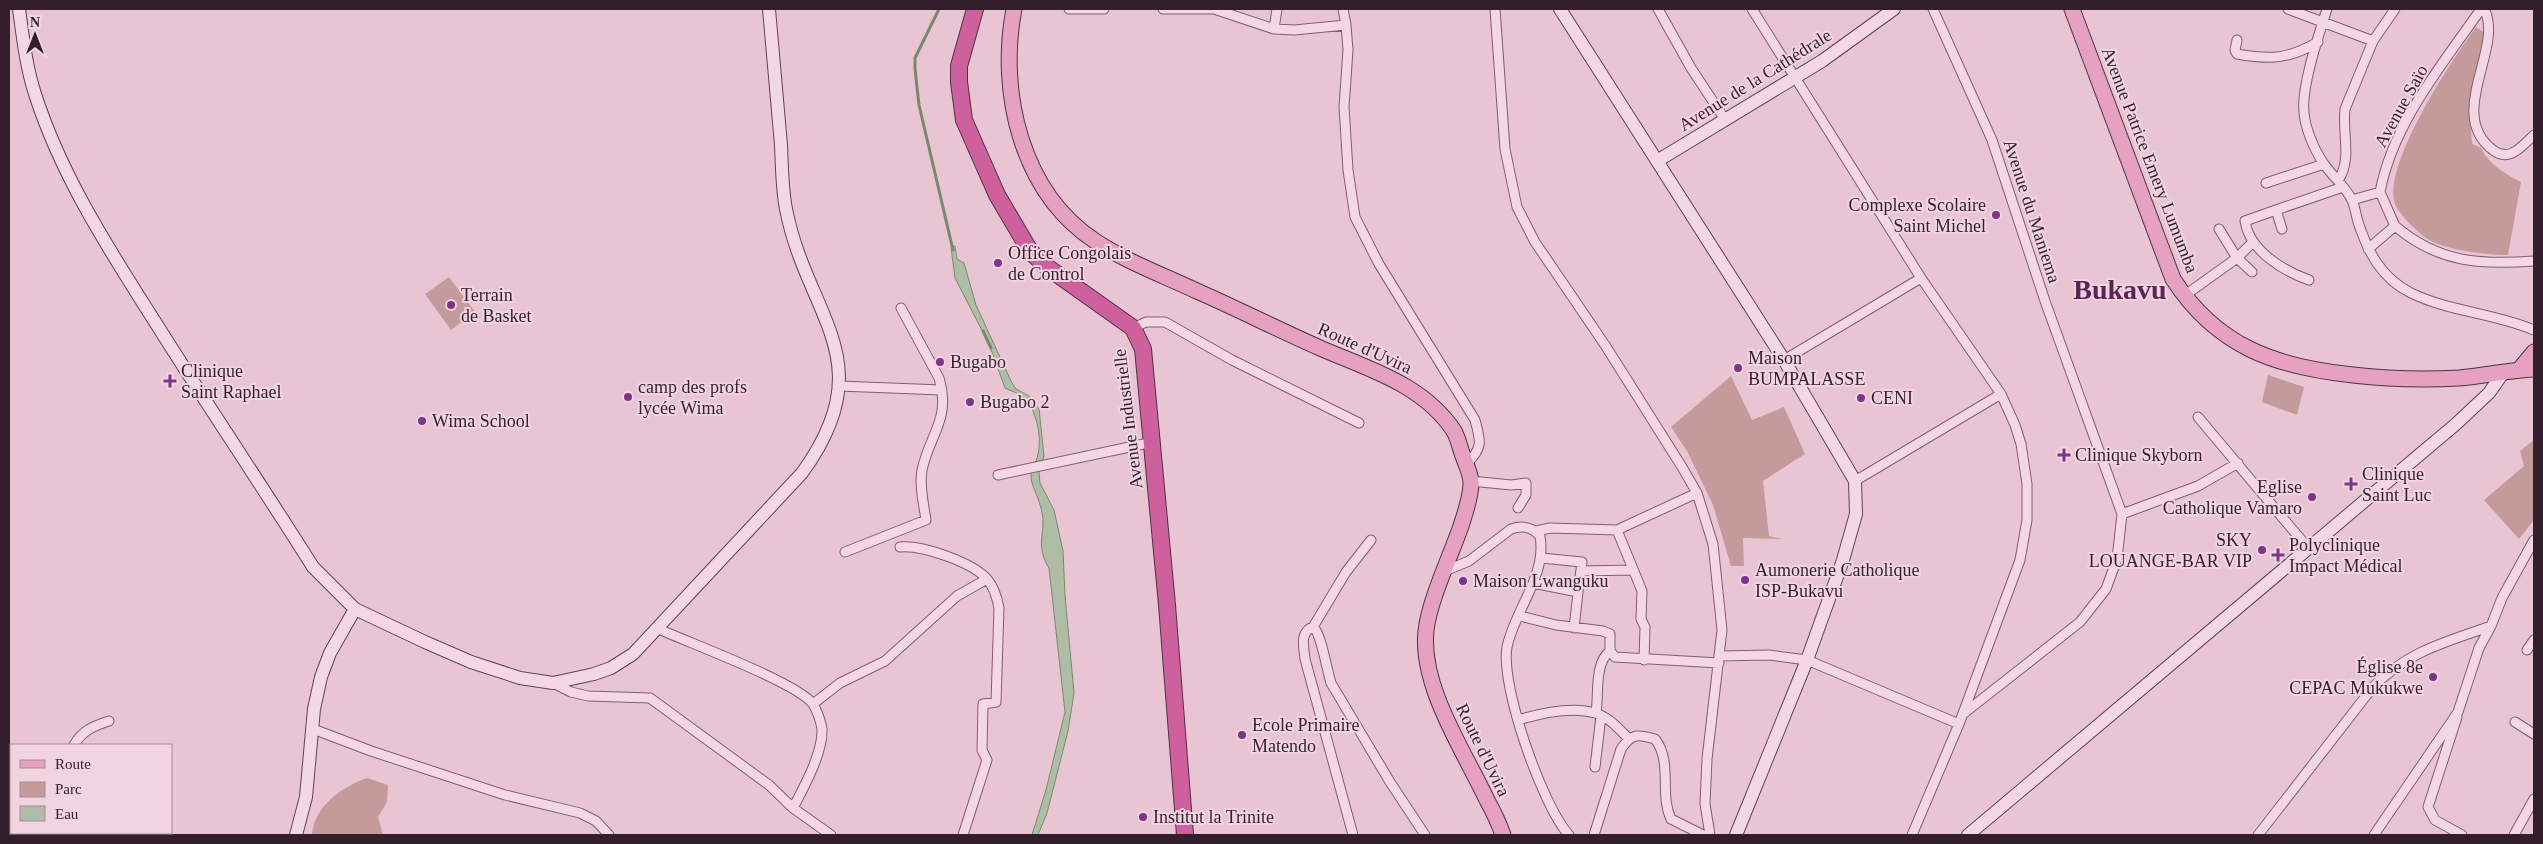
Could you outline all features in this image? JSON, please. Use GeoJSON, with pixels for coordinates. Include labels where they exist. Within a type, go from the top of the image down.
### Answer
{"type":"FeatureCollection","features":[{"type":"Feature","properties":{"kind":"highway","name":"Avenue Industrielle"},"geometry":{"type":"LineString","coordinates":[[975,9],[959,66],[959,82],[966,126],[997,195],[1030,251],[1047,267],[1133,328],[1143,349],[1153,442],[1185,835]]}},
{"type":"Feature","properties":{"kind":"main road","name":"Route d'Uvira"},"geometry":{"type":"LineString","coordinates":[[1014,9],[1011,32],[1011,82],[1018,128],[1027,159],[1043,186],[1065,216],[1095,240],[1146,268],[1320,348],[1378,372],[1415,392],[1431,404],[1456,433],[1471,481],[1466,511],[1426,629],[1426,644],[1432,683],[1442,710],[1503,835]]}},
{"type":"Feature","properties":{"kind":"main road","name":"Avenue Patrice Emery Lumumba"},"geometry":{"type":"LineString","coordinates":[[2076,12],[2164,260],[2184,296],[2217,330],[2275,361],[2303,368],[2380,378],[2416,379],[2534,369]]}},
{"type":"Feature","properties":{"kind":"main road"},"geometry":{"type":"LineString","coordinates":[[2519,370],[2534,352]]}},
{"type":"Feature","properties":{"kind":"street"},"geometry":{"type":"LineString","coordinates":[[19,9],[25,57],[34,93],[53,144],[76,192],[109,250],[313,567],[355,609],[471,662],[520,678],[553,683],[571,692],[588,696],[650,698],[769,784],[794,808],[831,835]]}},
{"type":"Feature","properties":{"kind":"street"},"geometry":{"type":"LineString","coordinates":[[553,683],[611,668],[633,654],[802,473],[818,450],[830,426],[839,386],[838,357],[832,331],[798,248],[786,206],[769,9]]}},
{"type":"Feature","properties":{"kind":"street"},"geometry":{"type":"LineString","coordinates":[[1069,9],[1104,9]]}},
{"type":"Feature","properties":{"kind":"street"},"geometry":{"type":"LineString","coordinates":[[1163,9],[1214,9],[1274,29],[1294,30],[1346,25]]}},
{"type":"Feature","properties":{"kind":"street"},"geometry":{"type":"LineString","coordinates":[[1274,29],[1277,9]]}},
{"type":"Feature","properties":{"kind":"street"},"geometry":{"type":"LineString","coordinates":[[1343,9],[1348,50],[1344,107],[1348,170],[1355,217],[1379,264],[1475,420],[1480,436],[1479,447],[1477,454],[1466,464]]}},
{"type":"Feature","properties":{"kind":"street"},"geometry":{"type":"LineString","coordinates":[[1495,9],[1505,149],[1517,207],[1535,242],[1605,345],[1697,493],[1713,544],[1722,630],[1706,758],[1705,804],[1710,835]]}},
{"type":"Feature","properties":{"kind":"street"},"geometry":{"type":"LineString","coordinates":[[1560,9],[1784,360],[1855,481],[1856,514],[1843,560],[1807,660],[1736,835],[1728,835]]}},
{"type":"Feature","properties":{"kind":"street"},"geometry":{"type":"LineString","coordinates":[[1658,9],[1691,68],[1724,118]]}},
{"type":"Feature","properties":{"kind":"street"},"geometry":{"type":"LineString","coordinates":[[1752,9],[1921,278],[2001,394],[2016,425],[2021,444],[2027,484],[2027,520],[2020,560],[1960,724],[1912,835]]}},
{"type":"Feature","properties":{"kind":"street","name":"Avenue de la Cathédrale"},"geometry":{"type":"LineString","coordinates":[[1657,161],[1853,40],[1894,9]]}},
{"type":"Feature","properties":{"kind":"street","name":"Avenue du Maniema"},"geometry":{"type":"LineString","coordinates":[[1933,9],[1992,140],[2044,301],[2122,514],[2117,558],[2106,590],[2080,622],[1963,714]]}},
{"type":"Feature","properties":{"kind":"street"},"geometry":{"type":"LineString","coordinates":[[2288,9],[2373,41]]}},
{"type":"Feature","properties":{"kind":"street"},"geometry":{"type":"LineString","coordinates":[[2328,9],[2307,85],[2303,110],[2306,128],[2324,164],[2341,183],[2352,200],[2368,249],[2390,280],[2411,293],[2442,304],[2504,319],[2534,330]]}},
{"type":"Feature","properties":{"kind":"street"},"geometry":{"type":"LineString","coordinates":[[2341,183],[2346,161],[2343,120],[2345,109],[2373,41],[2395,9]]}},
{"type":"Feature","properties":{"kind":"street"},"geometry":{"type":"LineString","coordinates":[[2483,9],[2489,16],[2490,27],[2475,88],[2478,132],[2484,144],[2497,154],[2506,156],[2516,152],[2534,135]]}},
{"type":"Feature","properties":{"kind":"street","name":"Avenue Saïo"},"geometry":{"type":"LineString","coordinates":[[2380,192],[2396,142],[2424,90],[2483,9]]}},
{"type":"Feature","properties":{"kind":"street"},"geometry":{"type":"LineString","coordinates":[[2237,40],[2235,50],[2237,54],[2282,57],[2298,54],[2318,42]]}},
{"type":"Feature","properties":{"kind":"street"},"geometry":{"type":"LineString","coordinates":[[2266,183],[2324,164]]}},
{"type":"Feature","properties":{"kind":"street"},"geometry":{"type":"LineString","coordinates":[[2309,280],[2292,274],[2252,243],[2245,221],[2341,183]]}},
{"type":"Feature","properties":{"kind":"street"},"geometry":{"type":"LineString","coordinates":[[2352,200],[2380,192],[2395,226],[2426,248],[2464,260],[2495,263],[2534,261]]}},
{"type":"Feature","properties":{"kind":"street"},"geometry":{"type":"LineString","coordinates":[[2276,210],[2282,228]]}},
{"type":"Feature","properties":{"kind":"street"},"geometry":{"type":"LineString","coordinates":[[2368,249],[2395,226]]}},
{"type":"Feature","properties":{"kind":"street"},"geometry":{"type":"LineString","coordinates":[[2220,229],[2236,258],[2252,272]]}},
{"type":"Feature","properties":{"kind":"street"},"geometry":{"type":"LineString","coordinates":[[2184,296],[2236,258],[2252,243]]}},
{"type":"Feature","properties":{"kind":"street"},"geometry":{"type":"LineString","coordinates":[[1784,360],[1921,278]]}},
{"type":"Feature","properties":{"kind":"street"},"geometry":{"type":"LineString","coordinates":[[846,552],[926,520],[922,473],[940,421],[943,404],[942,390],[935,370],[901,308]]}},
{"type":"Feature","properties":{"kind":"street"},"geometry":{"type":"LineString","coordinates":[[1133,328],[1146,322],[1165,322],[1232,360],[1359,423]]}},
{"type":"Feature","properties":{"kind":"street"},"geometry":{"type":"LineString","coordinates":[[1968,835],[2456,424],[2489,394],[2503,373]]}},
{"type":"Feature","properties":{"kind":"street"},"geometry":{"type":"LineString","coordinates":[[839,386],[942,390]]}},
{"type":"Feature","properties":{"kind":"street"},"geometry":{"type":"LineString","coordinates":[[1855,481],[2001,394]]}},
{"type":"Feature","properties":{"kind":"street"},"geometry":{"type":"LineString","coordinates":[[2198,417],[2308,548]]}},
{"type":"Feature","properties":{"kind":"street"},"geometry":{"type":"LineString","coordinates":[[998,475],[1153,442]]}},
{"type":"Feature","properties":{"kind":"street"},"geometry":{"type":"LineString","coordinates":[[2122,514],[2198,486],[2238,463]]}},
{"type":"Feature","properties":{"kind":"street"},"geometry":{"type":"LineString","coordinates":[[1471,481],[1511,485],[1526,483],[1526,495],[1518,508]]}},
{"type":"Feature","properties":{"kind":"street"},"geometry":{"type":"LineString","coordinates":[[1445,571],[1469,561],[1511,529],[1519,527],[1536,531],[1550,528],[1617,530],[1697,493]]}},
{"type":"Feature","properties":{"kind":"street"},"geometry":{"type":"LineString","coordinates":[[1617,530],[1630,558],[1643,599],[1641,620],[1645,627],[1644,660]]}},
{"type":"Feature","properties":{"kind":"street"},"geometry":{"type":"LineString","coordinates":[[1536,531],[1540,536],[1541,558],[1533,583],[1507,646],[1506,662],[1511,699],[1548,803],[1560,825],[1569,835]]}},
{"type":"Feature","properties":{"kind":"street"},"geometry":{"type":"LineString","coordinates":[[1353,835],[1305,659],[1303,641],[1305,633],[1313,627],[1346,572],[1371,540]]}},
{"type":"Feature","properties":{"kind":"street"},"geometry":{"type":"LineString","coordinates":[[2462,835],[2435,820],[2428,807],[2451,741],[2458,712],[2479,648],[2491,626],[2502,598],[2534,540]]}},
{"type":"Feature","properties":{"kind":"street"},"geometry":{"type":"LineString","coordinates":[[900,547],[911,546],[954,559],[987,578],[997,595],[999,608],[996,702],[983,704],[982,750],[987,760],[963,835]]}},
{"type":"Feature","properties":{"kind":"street"},"geometry":{"type":"LineString","coordinates":[[1541,558],[1582,562],[1574,628]]}},
{"type":"Feature","properties":{"kind":"street"},"geometry":{"type":"LineString","coordinates":[[1582,571],[1633,570]]}},
{"type":"Feature","properties":{"kind":"street"},"geometry":{"type":"LineString","coordinates":[[813,704],[840,683],[885,661],[958,596],[987,578]]}},
{"type":"Feature","properties":{"kind":"street"},"geometry":{"type":"LineString","coordinates":[[1533,583],[1578,592]]}},
{"type":"Feature","properties":{"kind":"street"},"geometry":{"type":"LineString","coordinates":[[296,835],[306,797],[314,709],[321,677],[330,653],[355,609]]}},
{"type":"Feature","properties":{"kind":"street"},"geometry":{"type":"LineString","coordinates":[[1520,616],[1574,628],[1598,630],[1610,634],[1610,651],[1615,656],[1644,660],[1719,660],[1769,655],[1807,660],[1960,724]]}},
{"type":"Feature","properties":{"kind":"street"},"geometry":{"type":"LineString","coordinates":[[2258,835],[2373,687],[2388,672],[2416,654],[2491,626]]}},
{"type":"Feature","properties":{"kind":"street"},"geometry":{"type":"LineString","coordinates":[[1313,627],[1320,636],[1325,667],[1331,683],[1390,782],[1425,835]]}},
{"type":"Feature","properties":{"kind":"street"},"geometry":{"type":"LineString","coordinates":[[658,629],[770,678],[802,695],[813,704],[822,729],[820,745],[808,779],[794,808]]}},
{"type":"Feature","properties":{"kind":"street"},"geometry":{"type":"LineString","coordinates":[[2526,650],[2534,640]]}},
{"type":"Feature","properties":{"kind":"street"},"geometry":{"type":"LineString","coordinates":[[1595,767],[1601,667],[1604,656],[1610,651]]}},
{"type":"Feature","properties":{"kind":"street"},"geometry":{"type":"LineString","coordinates":[[1518,720],[1548,713],[1576,710],[1599,714],[1612,722],[1629,738]]}},
{"type":"Feature","properties":{"kind":"street"},"geometry":{"type":"LineString","coordinates":[[2374,835],[2458,712]]}},
{"type":"Feature","properties":{"kind":"street"},"geometry":{"type":"LineString","coordinates":[[75,744],[83,733],[91,727],[109,721]]}},
{"type":"Feature","properties":{"kind":"street"},"geometry":{"type":"LineString","coordinates":[[2515,722],[2534,734]]}},
{"type":"Feature","properties":{"kind":"street"},"geometry":{"type":"LineString","coordinates":[[313,728],[371,751],[505,794],[580,813],[596,821],[609,835]]}},
{"type":"Feature","properties":{"kind":"street"},"geometry":{"type":"LineString","coordinates":[[1594,835],[1621,749],[1629,738],[1644,736],[1655,739],[1664,756],[1666,804],[1671,819],[1703,835]]}},
{"type":"Feature","properties":{"kind":"street"},"geometry":{"type":"LineString","coordinates":[[2514,835],[2534,799]]}},
{"type":"Feature","properties":{"kind":"street"},"geometry":{"type":"LineString","coordinates":[[9,827],[10,835]]}},
{"type":"Feature","properties":{"kind":"green space"},"geometry":{"type":"Polygon","coordinates":[[[2476,27],[2485,33],[2469,100],[2472,144],[2481,148],[2484,154],[2498,168],[2521,182],[2508,255],[2466,251],[2434,242],[2409,223],[2398,210],[2394,201],[2394,183],[2400,161],[2410,137],[2437,86],[2476,27]]]}},
{"type":"Feature","properties":{"kind":"green space","name":"Terrain de Basket"},"geometry":{"type":"Polygon","coordinates":[[[449,277],[475,312],[451,330],[425,294],[449,277]]]}},
{"type":"Feature","properties":{"kind":"green space"},"geometry":{"type":"Polygon","coordinates":[[[2268,375],[2304,387],[2297,415],[2262,402],[2268,375]]]}},
{"type":"Feature","properties":{"kind":"green space"},"geometry":{"type":"Polygon","coordinates":[[[1731,376],[1752,420],[1784,407],[1805,454],[1763,481],[1769,536],[1782,539],[1743,538],[1744,566],[1731,566],[1713,505],[1687,451],[1671,427],[1731,376]]]}},
{"type":"Feature","properties":{"kind":"green space"},"geometry":{"type":"Polygon","coordinates":[[[2534,440],[2534,520],[2519,539],[2484,500],[2524,466],[2520,451],[2534,440]]]}},
{"type":"Feature","properties":{"kind":"green space"},"geometry":{"type":"Polygon","coordinates":[[[367,778],[388,785],[387,802],[378,817],[383,835],[312,835],[318,815],[331,799],[339,792],[367,778]]]}},
{"type":"Feature","properties":{"kind":"water"},"geometry":{"type":"Polygon","coordinates":[[[955,246],[957,259],[964,263],[976,305],[1011,381],[1016,389],[1029,396],[1039,409],[1044,456],[1039,472],[1040,483],[1054,510],[1063,551],[1074,693],[1068,731],[1047,813],[1038,835],[1032,835],[1046,790],[1065,712],[1049,568],[1044,559],[1041,543],[1042,514],[1031,479],[1039,451],[1038,425],[1028,402],[1005,388],[989,344],[955,278],[951,247],[955,246]]]}},
{"type":"Feature","properties":{"kind":"waterway"},"geometry":{"type":"LineString","coordinates":[[939,9],[915,58],[915,69],[919,105],[953,250]]}},
{"type":"Feature","properties":{"kind":"waterway"},"geometry":{"type":"LineString","coordinates":[[983,331],[991,348]]}},
{"type":"Feature","properties":{"kind":"place","name":"Complexe Scolaire Saint Michel"},"geometry":{"type":"Point","coordinates":[1996,215]}},
{"type":"Feature","properties":{"kind":"place","name":"Office Congolais de Control"},"geometry":{"type":"Point","coordinates":[998,263]}},
{"type":"Feature","properties":{"kind":"place","name":"Terrain de Basket"},"geometry":{"type":"Point","coordinates":[451,305]}},
{"type":"Feature","properties":{"kind":"place","name":"Bugabo"},"geometry":{"type":"Point","coordinates":[940,362]}},
{"type":"Feature","properties":{"kind":"place","name":"Maison BUMPALASSE"},"geometry":{"type":"Point","coordinates":[1738,368]}},
{"type":"Feature","properties":{"kind":"place","name":"Clinique Saint Raphael"},"geometry":{"type":"Point","coordinates":[170,381]}},
{"type":"Feature","properties":{"kind":"place","name":"camp des profs lycée Wima"},"geometry":{"type":"Point","coordinates":[628,397]}},
{"type":"Feature","properties":{"kind":"place","name":"CENI"},"geometry":{"type":"Point","coordinates":[1861,398]}},
{"type":"Feature","properties":{"kind":"place","name":"Bugabo 2"},"geometry":{"type":"Point","coordinates":[970,402]}},
{"type":"Feature","properties":{"kind":"place","name":"Wima School"},"geometry":{"type":"Point","coordinates":[422,421]}},
{"type":"Feature","properties":{"kind":"place","name":"Clinique Skyborn"},"geometry":{"type":"Point","coordinates":[2064,455]}},
{"type":"Feature","properties":{"kind":"place","name":"Clinique Saint Luc"},"geometry":{"type":"Point","coordinates":[2351,484]}},
{"type":"Feature","properties":{"kind":"place","name":"Eglise Catholique Vamaro"},"geometry":{"type":"Point","coordinates":[2312,497]}},
{"type":"Feature","properties":{"kind":"place","name":"SKY LOUANGE-BAR VIP"},"geometry":{"type":"Point","coordinates":[2262,550]}},
{"type":"Feature","properties":{"kind":"place","name":"Polyclinique Impact Médical"},"geometry":{"type":"Point","coordinates":[2278,555]}},
{"type":"Feature","properties":{"kind":"place","name":"Aumonerie Catholique ISP-Bukavu"},"geometry":{"type":"Point","coordinates":[1745,580]}},
{"type":"Feature","properties":{"kind":"place","name":"Maison Lwanguku"},"geometry":{"type":"Point","coordinates":[1463,581]}},
{"type":"Feature","properties":{"kind":"place","name":"Église 8e CEPAC Mukukwe"},"geometry":{"type":"Point","coordinates":[2433,677]}},
{"type":"Feature","properties":{"kind":"place","name":"Ecole Primaire Matendo"},"geometry":{"type":"Point","coordinates":[1242,735]}},
{"type":"Feature","properties":{"kind":"place","name":"Institut la Trinite"},"geometry":{"type":"Point","coordinates":[1143,817]}},
{"type":"Feature","properties":{"kind":"district","name":"Bukavu"},"geometry":{"type":"Point","coordinates":[2120,289]}}]}
